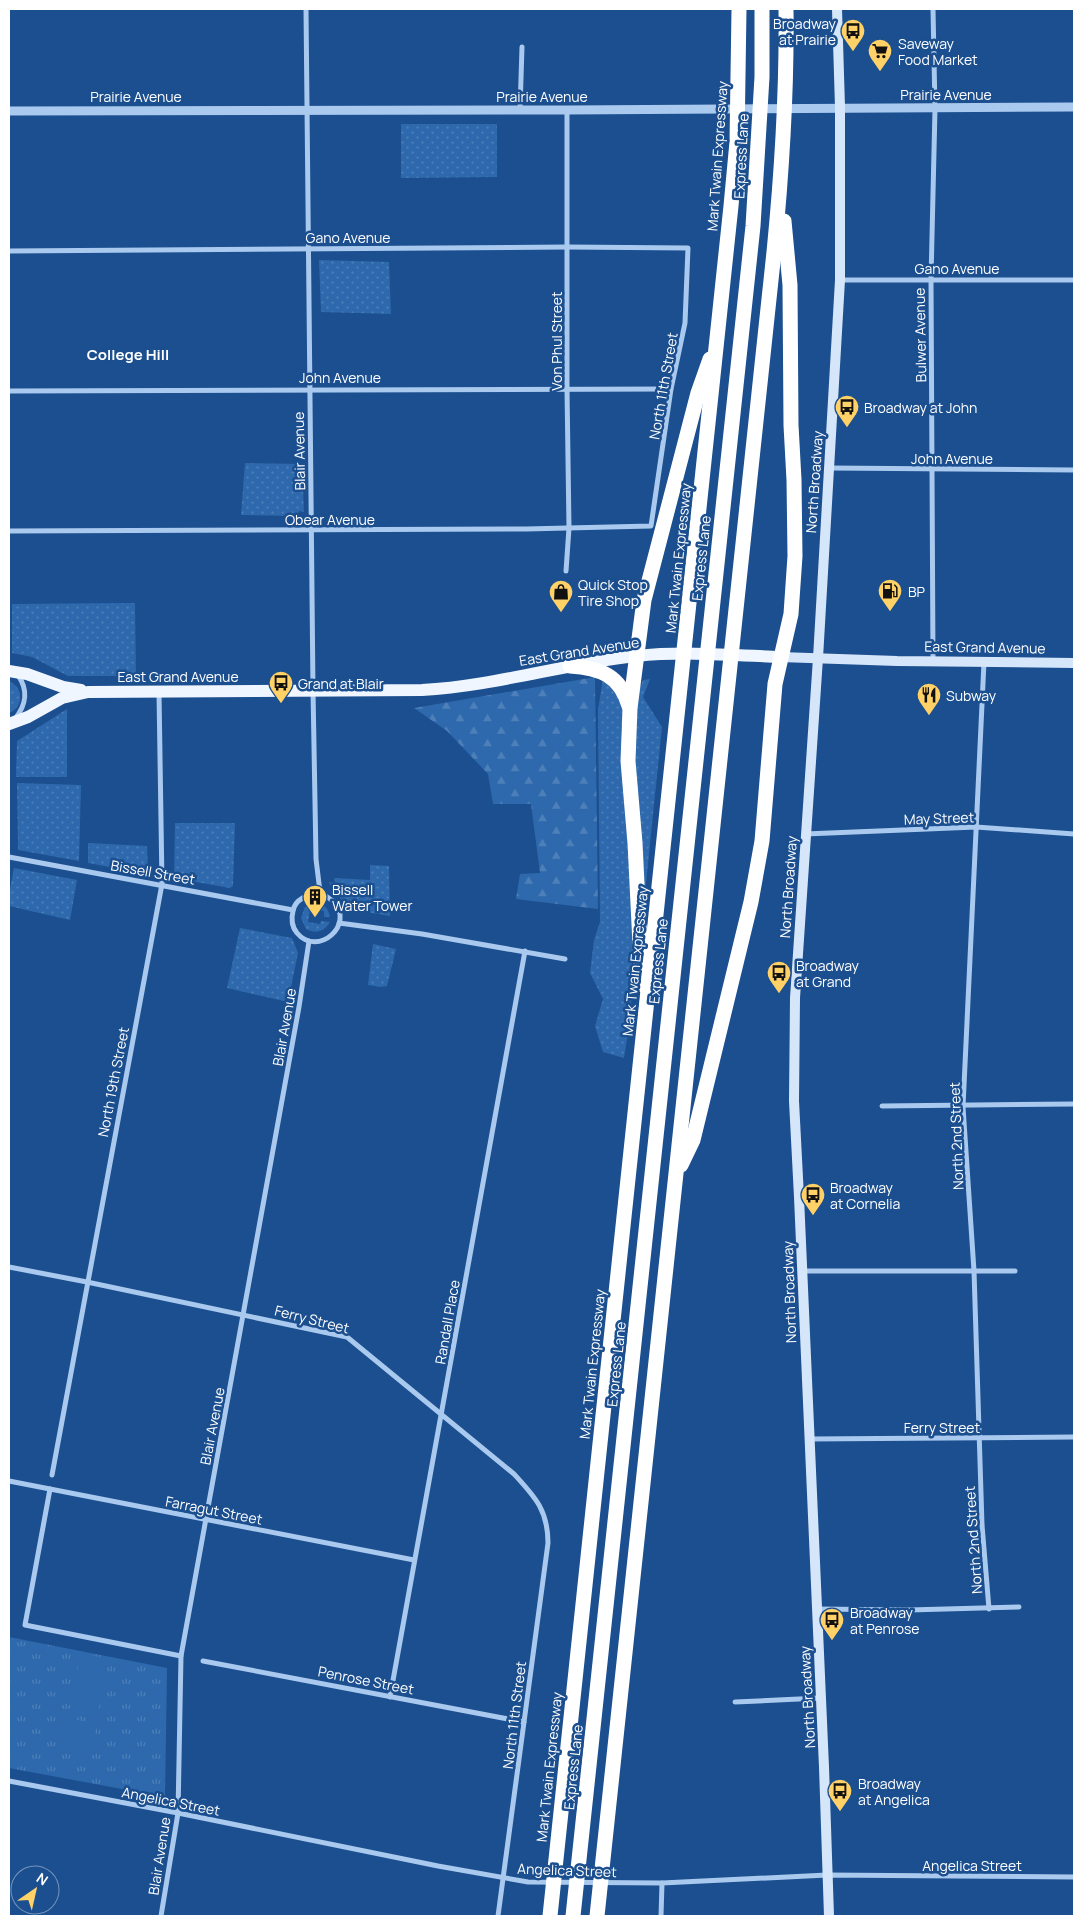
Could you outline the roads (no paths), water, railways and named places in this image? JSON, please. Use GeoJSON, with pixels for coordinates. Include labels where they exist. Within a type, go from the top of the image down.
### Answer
{"type":"FeatureCollection","features":[{"type":"Feature","properties":{"kind":"highway","name":"Mark Twain Expressway"},"geometry":{"type":"LineString","coordinates":[[550,1915],[718,336],[737,142],[739,9]]}},
{"type":"Feature","properties":{"kind":"highway","name":"Express Lane"},"geometry":{"type":"LineString","coordinates":[[574,1915],[749,263],[759,142],[762,77],[762,9]]}},
{"type":"Feature","properties":{"kind":"highway"},"geometry":{"type":"LineString","coordinates":[[597,1915],[780,190],[786,77],[786,9]]}},
{"type":"Feature","properties":{"kind":"highway"},"geometry":{"type":"LineString","coordinates":[[676,1178],[693,1140],[752,902],[762,841],[775,684],[791,614],[795,556],[790,285],[780,190]]}},
{"type":"Feature","properties":{"kind":"highway"},"geometry":{"type":"LineString","coordinates":[[644,1029],[635,843],[628,761],[630,708],[649,575],[698,393],[718,336]]}},
{"type":"Feature","properties":{"kind":"highway"},"geometry":{"type":"LineString","coordinates":[[570,666],[598,670],[610,676],[620,686],[630,708]]}},
{"type":"Feature","properties":{"kind":"main road","name":"North Broadway"},"geometry":{"type":"LineString","coordinates":[[829,1916],[817,1609],[795,1150],[793,1058],[795,998],[818,658],[840,280],[840,107],[837,9]]}},
{"type":"Feature","properties":{"kind":"main road","name":"East Grand Avenue"},"geometry":{"type":"LineString","coordinates":[[11,669],[63,687],[88,692],[444,688],[636,656],[670,654],[1074,663]]}},
{"type":"Feature","properties":{"kind":"main road","name":"East Grand Avenue"},"geometry":{"type":"LineString","coordinates":[[10,725],[62,698],[88,692]]}},
{"type":"Feature","properties":{"kind":"street","name":"Blair Avenue"},"geometry":{"type":"LineString","coordinates":[[306,9],[313,690],[316,859],[320,892]]}},
{"type":"Feature","properties":{"kind":"street","name":"Bulwer Avenue"},"geometry":{"type":"LineString","coordinates":[[933,9],[935,109],[931,279],[933,661]]}},
{"type":"Feature","properties":{"kind":"street"},"geometry":{"type":"LineString","coordinates":[[520,110],[522,46]]}},
{"type":"Feature","properties":{"kind":"street","name":"Prairie Avenue"},"geometry":{"type":"LineString","coordinates":[[9,111],[1074,107]]}},
{"type":"Feature","properties":{"kind":"street","name":"Von Phul Street"},"geometry":{"type":"LineString","coordinates":[[566,571],[569,528],[567,110]]}},
{"type":"Feature","properties":{"kind":"street","name":"Gano Avenue"},"geometry":{"type":"LineString","coordinates":[[9,251],[309,248],[688,248]]}},
{"type":"Feature","properties":{"kind":"street","name":"North 11th Street"},"geometry":{"type":"LineString","coordinates":[[651,526],[672,389],[685,323],[688,248]]}},
{"type":"Feature","properties":{"kind":"street","name":"Gano Avenue"},"geometry":{"type":"LineString","coordinates":[[840,280],[1074,280]]}},
{"type":"Feature","properties":{"kind":"street","name":"John Avenue"},"geometry":{"type":"LineString","coordinates":[[9,391],[309,388],[672,389]]}},
{"type":"Feature","properties":{"kind":"street","name":"John Avenue"},"geometry":{"type":"LineString","coordinates":[[829,468],[1074,470]]}},
{"type":"Feature","properties":{"kind":"street","name":"Obear Avenue"},"geometry":{"type":"LineString","coordinates":[[9,531],[651,526]]}},
{"type":"Feature","properties":{"kind":"street","name":"North 2nd Street"},"geometry":{"type":"LineString","coordinates":[[984,662],[964,1106],[974,1271],[979,1438],[989,1609]]}},
{"type":"Feature","properties":{"kind":"street"},"geometry":{"type":"LineString","coordinates":[[10,725],[24,706],[26,698],[23,683],[11,669]]}},
{"type":"Feature","properties":{"kind":"street","name":"North 19th Street"},"geometry":{"type":"LineString","coordinates":[[52,1475],[162,884],[159,691]]}},
{"type":"Feature","properties":{"kind":"street","name":"May Street"},"geometry":{"type":"LineString","coordinates":[[805,834],[976,828],[1074,834]]}},
{"type":"Feature","properties":{"kind":"street","name":"Bissell Street"},"geometry":{"type":"LineString","coordinates":[[9,857],[162,884],[293,910]]}},
{"type":"Feature","properties":{"kind":"street"},"geometry":{"type":"LineString","coordinates":[[320,892],[337,906],[340,914],[339,923],[335,933],[329,938],[323,941],[309,941],[303,939],[294,929],[292,923],[293,910],[303,898],[320,892]]}},
{"type":"Feature","properties":{"kind":"street"},"geometry":{"type":"LineString","coordinates":[[339,923],[422,934],[565,959]]}},
{"type":"Feature","properties":{"kind":"street","name":"Blair Avenue"},"geometry":{"type":"LineString","coordinates":[[161,1916],[178,1813],[181,1656],[299,1007],[309,941]]}},
{"type":"Feature","properties":{"kind":"street","name":"Randall Place"},"geometry":{"type":"LineString","coordinates":[[390,1697],[526,951]]}},
{"type":"Feature","properties":{"kind":"street"},"geometry":{"type":"LineString","coordinates":[[882,1106],[1074,1104]]}},
{"type":"Feature","properties":{"kind":"street","name":"Ferry Street"},"geometry":{"type":"LineString","coordinates":[[9,1267],[244,1314],[347,1337],[514,1474],[532,1494],[545,1516]]}},
{"type":"Feature","properties":{"kind":"street"},"geometry":{"type":"LineString","coordinates":[[801,1271],[1015,1271]]}},
{"type":"Feature","properties":{"kind":"street","name":"Ferry Street"},"geometry":{"type":"LineString","coordinates":[[809,1439],[1074,1437]]}},
{"type":"Feature","properties":{"kind":"street","name":"Farragut Street"},"geometry":{"type":"LineString","coordinates":[[9,1481],[414,1560]]}},
{"type":"Feature","properties":{"kind":"street"},"geometry":{"type":"LineString","coordinates":[[50,1490],[24,1625],[181,1656]]}},
{"type":"Feature","properties":{"kind":"street","name":"North 11th Street"},"geometry":{"type":"LineString","coordinates":[[498,1916],[505,1879],[548,1542],[545,1516]]}},
{"type":"Feature","properties":{"kind":"street"},"geometry":{"type":"LineString","coordinates":[[817,1609],[989,1609],[1019,1607]]}},
{"type":"Feature","properties":{"kind":"street","name":"Penrose Street"},"geometry":{"type":"LineString","coordinates":[[202,1661],[524,1722]]}},
{"type":"Feature","properties":{"kind":"street"},"geometry":{"type":"LineString","coordinates":[[734,1702],[820,1698]]}},
{"type":"Feature","properties":{"kind":"street","name":"Angelica Street"},"geometry":{"type":"LineString","coordinates":[[9,1781],[528,1882],[662,1883],[827,1875],[1074,1877]]}},
{"type":"Feature","properties":{"kind":"street"},"geometry":{"type":"LineString","coordinates":[[662,1883],[662,1916]]}},
{"type":"Feature","properties":{"kind":"place","name":"Broadway at Prairie"},"geometry":{"type":"Point","coordinates":[853,52]}},
{"type":"Feature","properties":{"kind":"place","name":"Saveway Food Market"},"geometry":{"type":"Point","coordinates":[880,72]}},
{"type":"Feature","properties":{"kind":"place","name":"Broadway at John"},"geometry":{"type":"Point","coordinates":[847,428]}},
{"type":"Feature","properties":{"kind":"place","name":"BP"},"geometry":{"type":"Point","coordinates":[890,612]}},
{"type":"Feature","properties":{"kind":"place","name":"Quick Stop Tire Shop"},"geometry":{"type":"Point","coordinates":[561,613]}},
{"type":"Feature","properties":{"kind":"place","name":"Grand at Blair"},"geometry":{"type":"Point","coordinates":[281,704]}},
{"type":"Feature","properties":{"kind":"place","name":"Subway"},"geometry":{"type":"Point","coordinates":[929,716]}},
{"type":"Feature","properties":{"kind":"place","name":"Bissell Water Tower"},"geometry":{"type":"Point","coordinates":[315,918]}},
{"type":"Feature","properties":{"kind":"place","name":"Broadway at Grand"},"geometry":{"type":"Point","coordinates":[779,994]}},
{"type":"Feature","properties":{"kind":"place","name":"Broadway at Cornelia"},"geometry":{"type":"Point","coordinates":[813,1216]}},
{"type":"Feature","properties":{"kind":"place","name":"Broadway at Penrose"},"geometry":{"type":"Point","coordinates":[832,1641]}},
{"type":"Feature","properties":{"kind":"place","name":"Broadway at Angelica"},"geometry":{"type":"Point","coordinates":[840,1812]}},
{"type":"Feature","properties":{"kind":"district","name":"College Hill"},"geometry":{"type":"Point","coordinates":[128,354]}}]}
